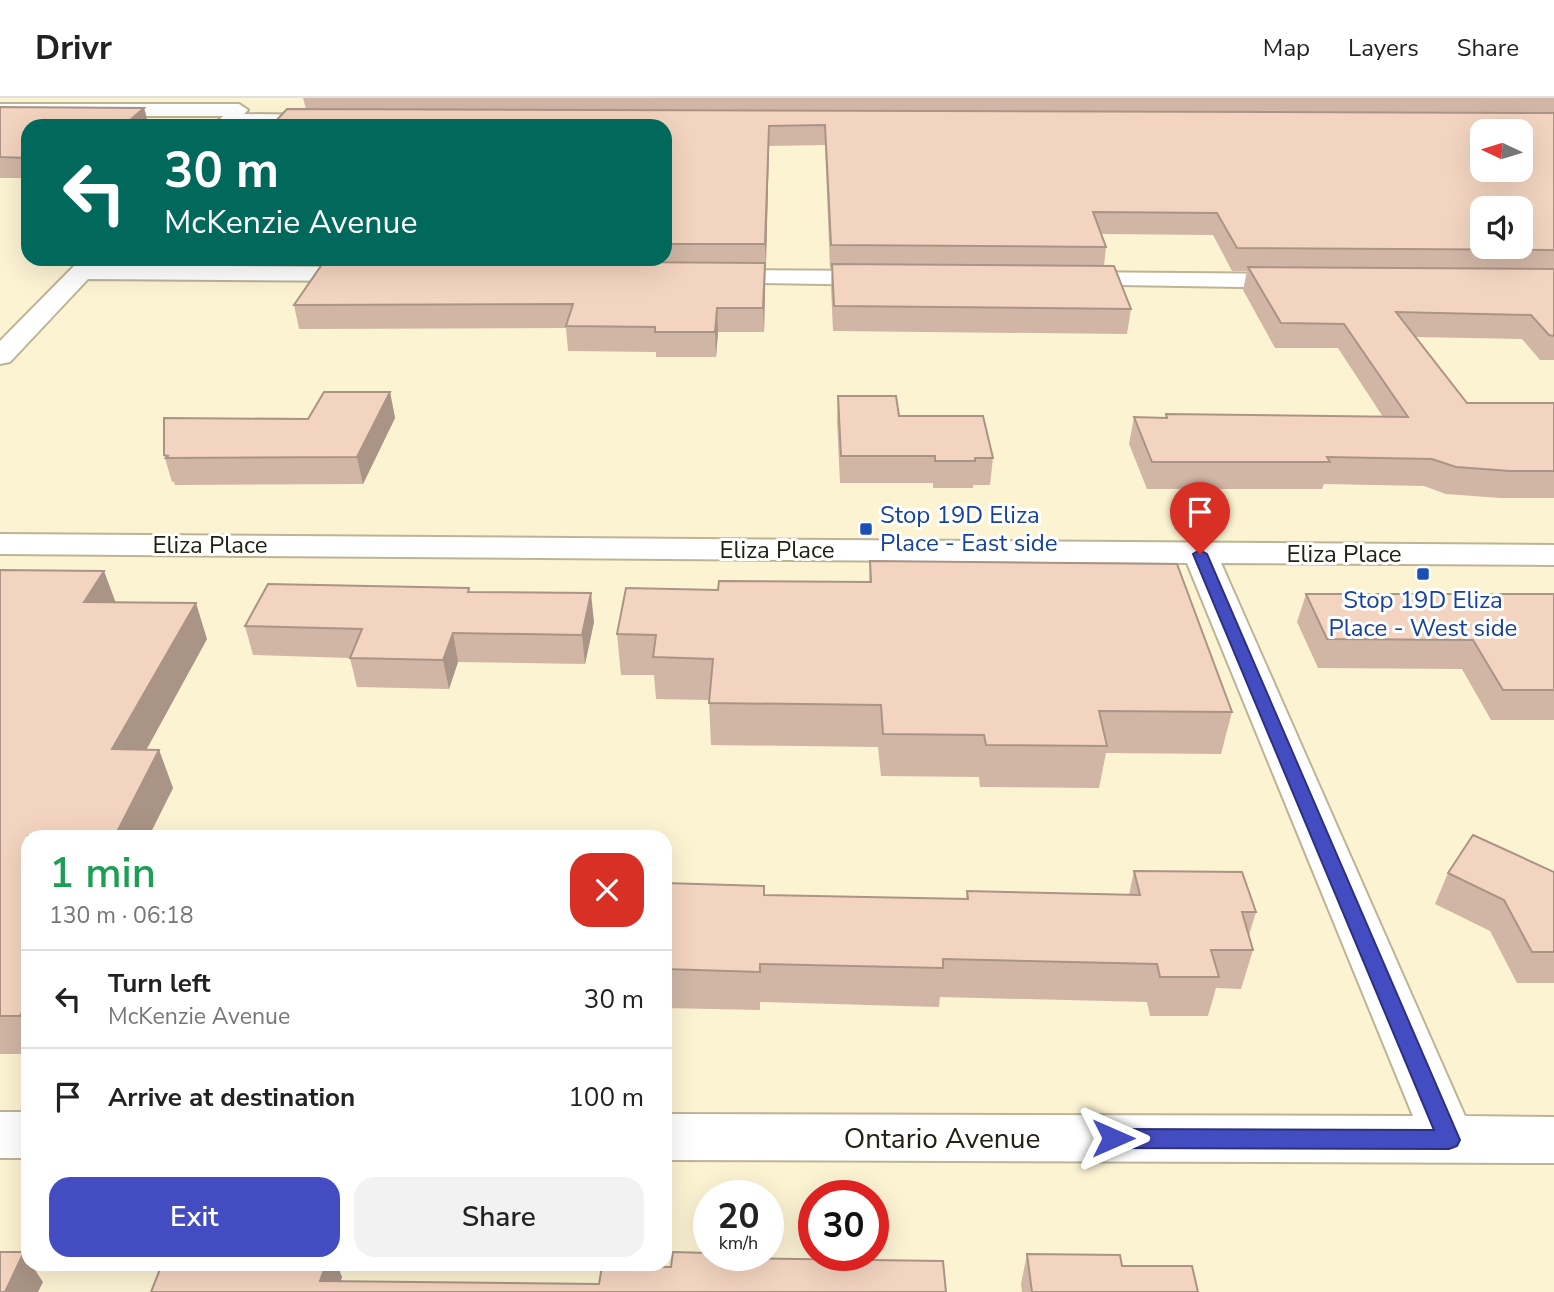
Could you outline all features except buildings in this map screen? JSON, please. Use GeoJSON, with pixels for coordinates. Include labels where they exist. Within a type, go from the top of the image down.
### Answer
{"type":"FeatureCollection","features":[{"type":"Feature","properties":{"kind":"street"},"geometry":{"type":"LineString","coordinates":[[0,110],[235,113],[323,119]]}},
{"type":"Feature","properties":{"kind":"street"},"geometry":{"type":"LineString","coordinates":[[0,356],[87,266]]}},
{"type":"Feature","properties":{"kind":"street"},"geometry":{"type":"LineString","coordinates":[[121,266],[387,274]]}},
{"type":"Feature","properties":{"kind":"street"},"geometry":{"type":"LineString","coordinates":[[693,276],[901,278]]}},
{"type":"Feature","properties":{"kind":"street"},"geometry":{"type":"LineString","coordinates":[[1040,279],[1318,281]]}},
{"type":"Feature","properties":{"kind":"street","name":"Eliza Place"},"geometry":{"type":"LineString","coordinates":[[0,544],[1554,555]]}},
{"type":"Feature","properties":{"kind":"street"},"geometry":{"type":"LineString","coordinates":[[1200,554],[1449,1140]]}},
{"type":"Feature","properties":{"kind":"street"},"geometry":{"type":"LineString","coordinates":[[0,1135],[21,1135]]}},
{"type":"Feature","properties":{"kind":"street","name":"Ontario Avenue"},"geometry":{"type":"LineString","coordinates":[[672,1137],[1554,1140]]}},
{"type":"Feature","properties":{"kind":"place","name":"Stop 19D Eliza Place - East side"},"geometry":{"type":"Point","coordinates":[866,529]}},
{"type":"Feature","properties":{"kind":"place","name":"Stop 19D Eliza Place - West side"},"geometry":{"type":"Point","coordinates":[1423,574]}},
{"type":"Feature","properties":{"kind":"route"},"geometry":{"type":"LineString","coordinates":[[1113,1138],[1449,1140],[1200,554]]}}]}
